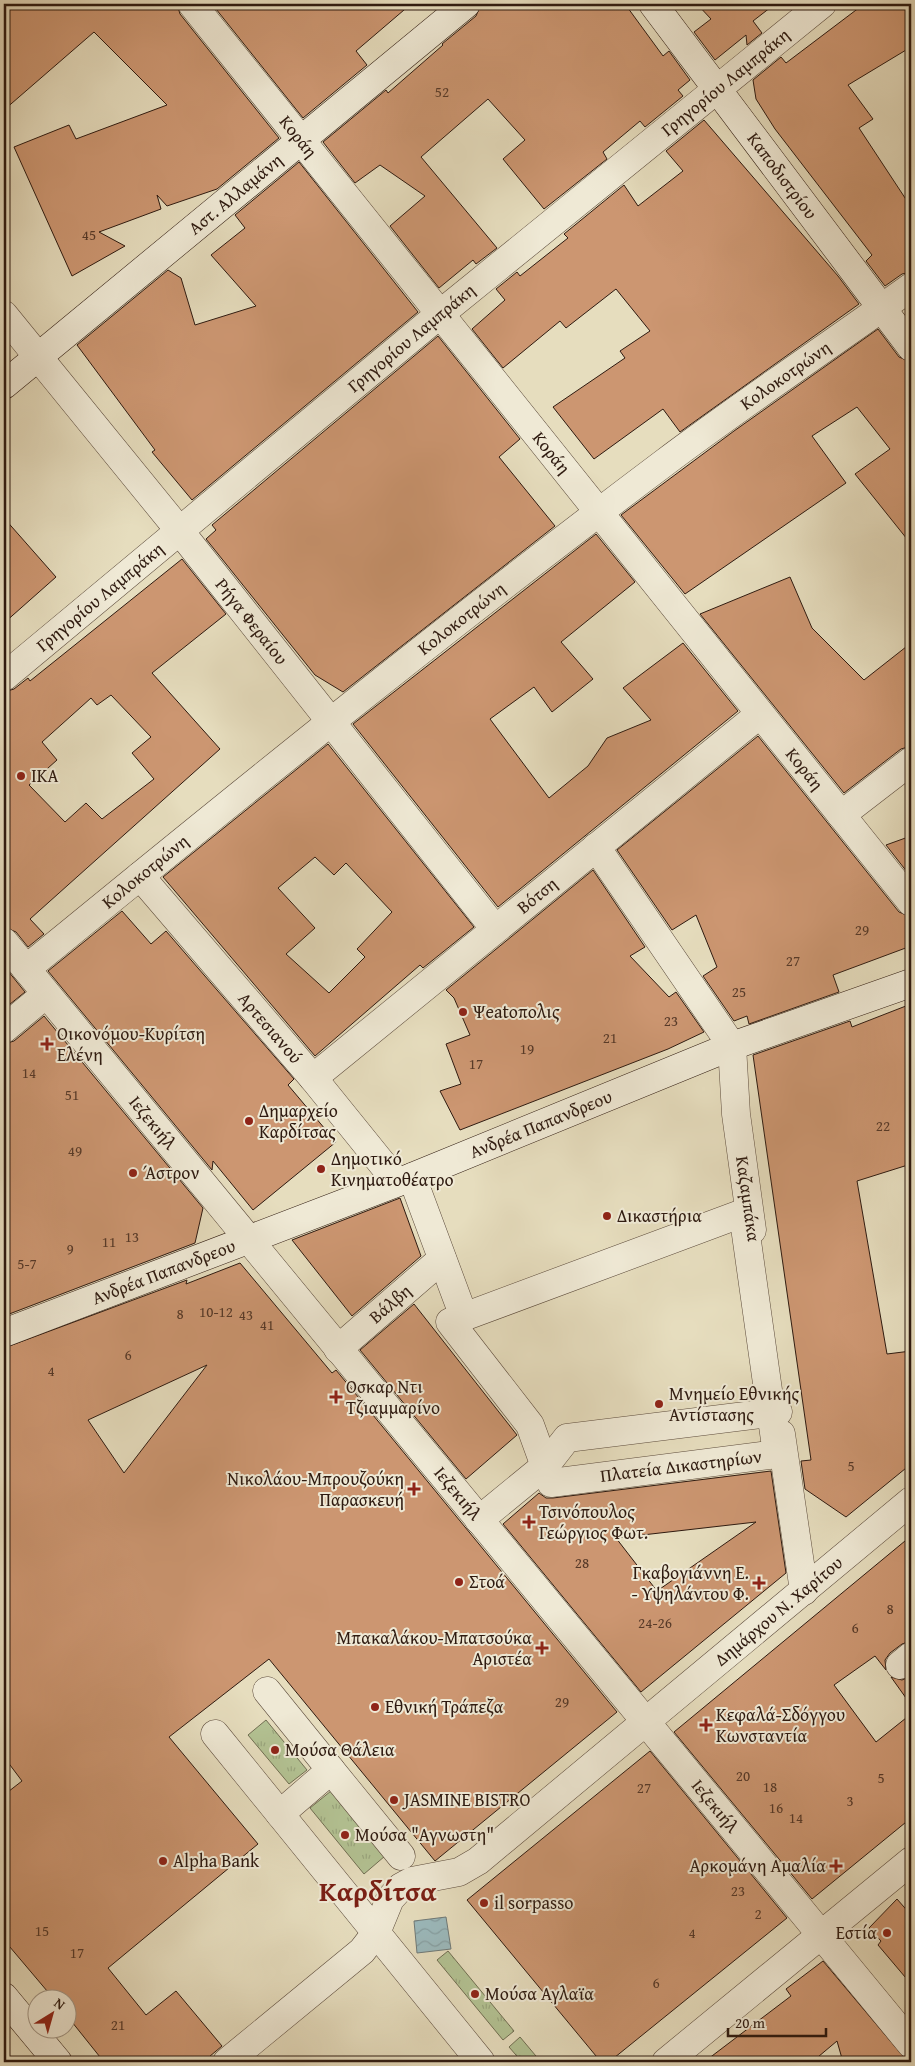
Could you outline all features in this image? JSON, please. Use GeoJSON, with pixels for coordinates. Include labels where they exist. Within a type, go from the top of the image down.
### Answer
{"type":"FeatureCollection","features":[{"type":"Feature","properties":{"kind":"street","name":"Κοράη"},"geometry":{"type":"LineString","coordinates":[[192,4],[911,902]]}},
{"type":"Feature","properties":{"kind":"street","name":"Αστ. Αλλαμάνη"},"geometry":{"type":"LineString","coordinates":[[4,385],[466,4]]}},
{"type":"Feature","properties":{"kind":"street","name":"Καποδιστρίου"},"geometry":{"type":"LineString","coordinates":[[653,4],[911,347]]}},
{"type":"Feature","properties":{"kind":"street","name":"Γρηγορίου Λαμπράκη"},"geometry":{"type":"LineString","coordinates":[[4,677],[440,314],[822,4]]}},
{"type":"Feature","properties":{"kind":"street","name":"Κολοκοτρώνη"},"geometry":{"type":"LineString","coordinates":[[26,969],[332,722],[599,512],[667,461],[911,287]]}},
{"type":"Feature","properties":{"kind":"street","name":"Ρήγα Φεραίου"},"geometry":{"type":"LineString","coordinates":[[4,315],[179,530],[495,929]]}},
{"type":"Feature","properties":{"kind":"street","name":"Βότση"},"geometry":{"type":"LineString","coordinates":[[314,1078],[760,714]]}},
{"type":"Feature","properties":{"kind":"street"},"geometry":{"type":"LineString","coordinates":[[841,814],[911,762]]}},
{"type":"Feature","properties":{"kind":"street"},"geometry":{"type":"LineString","coordinates":[[596,847],[732,1046]]}},
{"type":"Feature","properties":{"kind":"street","name":"Αρτεσιανού"},"geometry":{"type":"LineString","coordinates":[[140,876],[404,1180],[442,1260],[464,1317]]}},
{"type":"Feature","properties":{"kind":"street","name":"Ιεζεκιήλ"},"geometry":{"type":"LineString","coordinates":[[4,942],[911,2044]]}},
{"type":"Feature","properties":{"kind":"street","name":"Ανδρέα Παπανδρεου"},"geometry":{"type":"LineString","coordinates":[[4,1333],[404,1180],[732,1046],[911,983]]}},
{"type":"Feature","properties":{"kind":"street"},"geometry":{"type":"LineString","coordinates":[[4,1029],[46,994]]}},
{"type":"Feature","properties":{"kind":"street","name":"Καζαμπάκα"},"geometry":{"type":"LineString","coordinates":[[732,1046],[736,1114],[774,1413],[804,1591]]}},
{"type":"Feature","properties":{"kind":"street","name":"Πλατεία Δικαστηρίων"},"geometry":{"type":"LineString","coordinates":[[743,1213],[774,1413],[778,1454],[551,1483],[530,1425],[450,1322],[464,1317],[743,1213]]}},
{"type":"Feature","properties":{"kind":"street","name":"Βάλβη"},"geometry":{"type":"LineString","coordinates":[[338,1349],[442,1260]]}},
{"type":"Feature","properties":{"kind":"street"},"geometry":{"type":"LineString","coordinates":[[479,1520],[545,1466],[567,1438],[774,1413]]}},
{"type":"Feature","properties":{"kind":"street","name":"Δημάρχου Ν. Χαρίτου"},"geometry":{"type":"LineString","coordinates":[[227,2062],[355,1958],[376,1933],[387,1905],[401,1887],[412,1881],[459,1872],[478,1861],[911,1501]]}},
{"type":"Feature","properties":{"kind":"street"},"geometry":{"type":"LineString","coordinates":[[267,1691],[401,1856]]}},
{"type":"Feature","properties":{"kind":"street"},"geometry":{"type":"LineString","coordinates":[[215,1734],[481,2062]]}},
{"type":"Feature","properties":{"kind":"street"},"geometry":{"type":"LineString","coordinates":[[280,1814],[331,1770]]}},
{"type":"Feature","properties":{"kind":"street"},"geometry":{"type":"LineString","coordinates":[[666,2062],[911,1861]]}},
{"type":"Feature","properties":{"kind":"street"},"geometry":{"type":"LineString","coordinates":[[4,1997],[58,2062]]}},
{"type":"Feature","properties":{"kind":"green space"},"geometry":{"type":"Polygon","coordinates":[[[266,1720],[307,1770],[289,1784],[248,1735],[266,1720]]]}},
{"type":"Feature","properties":{"kind":"green space"},"geometry":{"type":"Polygon","coordinates":[[[331,1791],[385,1856],[364,1874],[310,1808],[331,1791]]]}},
{"type":"Feature","properties":{"kind":"green space"},"geometry":{"type":"Polygon","coordinates":[[[448,1951],[514,2031],[503,2040],[437,1960],[448,1951]]]}},
{"type":"Feature","properties":{"kind":"green space"},"geometry":{"type":"Polygon","coordinates":[[[520,2037],[541,2062],[522,2062],[509,2047],[520,2037]]]}},
{"type":"Feature","properties":{"kind":"water"},"geometry":{"type":"Polygon","coordinates":[[[446,1917],[451,1949],[417,1953],[414,1921],[446,1917]]]}},
{"type":"Feature","properties":{"kind":"building"},"geometry":{"type":"Polygon","coordinates":[[[4,4],[177,4],[180,14],[279,138],[217,189],[167,206],[157,195],[161,209],[99,232],[125,246],[72,276],[14,147],[69,125],[76,139],[167,105],[94,32],[4,110],[4,4]]]}},
{"type":"Feature","properties":{"kind":"building"},"geometry":{"type":"Polygon","coordinates":[[[212,4],[411,4],[356,51],[367,65],[303,118],[212,4]]]}},
{"type":"Feature","properties":{"kind":"building"},"geometry":{"type":"Polygon","coordinates":[[[481,4],[625,4],[663,56],[669,51],[690,80],[678,90],[683,96],[645,127],[640,121],[603,152],[607,159],[544,209],[503,159],[525,140],[488,99],[421,157],[497,248],[476,264],[473,260],[439,288],[390,226],[425,196],[380,165],[355,183],[323,142],[386,90],[388,93],[443,45],[476,16],[481,4]]]}},
{"type":"Feature","properties":{"kind":"building"},"geometry":{"type":"Polygon","coordinates":[[[697,4],[775,4],[753,21],[762,33],[747,45],[746,35],[715,60],[694,32],[711,19],[697,4]]]}},
{"type":"Feature","properties":{"kind":"building"},"geometry":{"type":"Polygon","coordinates":[[[864,4],[911,4],[911,47],[848,85],[873,119],[859,128],[911,207],[911,272],[902,274],[885,286],[866,261],[872,255],[775,129],[756,99],[753,80],[781,57],[786,63],[864,4]]]}},
{"type":"Feature","properties":{"kind":"building"},"geometry":{"type":"Polygon","coordinates":[[[704,120],[838,276],[859,304],[680,432],[663,409],[594,459],[553,407],[625,358],[620,351],[650,331],[616,289],[566,328],[560,321],[503,368],[472,329],[505,300],[496,289],[517,272],[520,276],[568,238],[564,234],[624,185],[638,206],[683,171],[666,151],[704,120]]]}},
{"type":"Feature","properties":{"kind":"building"},"geometry":{"type":"Polygon","coordinates":[[[299,162],[418,312],[192,500],[152,452],[155,450],[77,345],[168,270],[181,278],[195,325],[256,306],[211,255],[245,228],[235,215],[299,162]]]}},
{"type":"Feature","properties":{"kind":"building"},"geometry":{"type":"Polygon","coordinates":[[[878,329],[899,357],[911,362],[911,544],[855,474],[890,449],[857,407],[812,436],[846,483],[685,594],[621,515],[734,431],[878,329]]]}},
{"type":"Feature","properties":{"kind":"building"},"geometry":{"type":"Polygon","coordinates":[[[438,336],[520,439],[499,457],[555,526],[343,692],[315,675],[206,539],[216,530],[212,525],[438,336]]]}},
{"type":"Feature","properties":{"kind":"building"},"geometry":{"type":"Polygon","coordinates":[[[4,518],[56,577],[4,623],[4,518]]]}},
{"type":"Feature","properties":{"kind":"building"},"geometry":{"type":"Polygon","coordinates":[[[596,534],[635,582],[561,642],[593,679],[552,712],[534,687],[490,719],[549,798],[588,766],[607,738],[651,720],[623,688],[683,643],[738,711],[498,907],[353,724],[596,534]]]}},
{"type":"Feature","properties":{"kind":"building"},"geometry":{"type":"Polygon","coordinates":[[[182,559],[226,614],[152,673],[220,749],[30,919],[44,934],[28,947],[16,932],[4,927],[4,692],[14,689],[28,678],[30,681],[182,559]],[[111,695],[97,705],[91,698],[42,742],[57,760],[29,785],[65,822],[86,803],[102,819],[154,779],[132,753],[151,737],[111,695]]]}},
{"type":"Feature","properties":{"kind":"building"},"geometry":{"type":"Polygon","coordinates":[[[790,577],[812,628],[864,680],[911,643],[911,746],[901,749],[844,793],[700,614],[790,577]]]}},
{"type":"Feature","properties":{"kind":"building"},"geometry":{"type":"Polygon","coordinates":[[[758,736],[899,912],[911,917],[911,946],[833,975],[839,992],[749,1024],[747,1016],[734,1021],[703,976],[717,967],[696,915],[672,930],[617,850],[758,736]]]}},
{"type":"Feature","properties":{"kind":"building"},"geometry":{"type":"Polygon","coordinates":[[[328,744],[474,927],[423,968],[420,965],[315,1056],[163,877],[328,744]],[[315,857],[278,888],[315,928],[286,954],[329,993],[365,957],[357,949],[392,912],[346,863],[334,875],[315,857]]]}},
{"type":"Feature","properties":{"kind":"building"},"geometry":{"type":"Polygon","coordinates":[[[911,836],[911,877],[886,845],[911,836]]]}},
{"type":"Feature","properties":{"kind":"building"},"geometry":{"type":"Polygon","coordinates":[[[593,870],[645,947],[630,956],[669,997],[676,992],[704,1032],[668,1049],[460,1130],[440,1091],[461,1084],[446,1044],[470,1035],[454,998],[446,990],[593,870]]]}},
{"type":"Feature","properties":{"kind":"building"},"geometry":{"type":"Polygon","coordinates":[[[122,911],[151,944],[166,931],[294,1079],[288,1085],[336,1142],[253,1210],[213,1161],[212,1170],[48,971],[122,911]]]}},
{"type":"Feature","properties":{"kind":"building"},"geometry":{"type":"Polygon","coordinates":[[[4,966],[25,992],[4,1009],[4,966]]]}},
{"type":"Feature","properties":{"kind":"building"},"geometry":{"type":"Polygon","coordinates":[[[911,1004],[911,1164],[857,1181],[887,1354],[911,1351],[911,1464],[846,1517],[805,1489],[801,1461],[811,1460],[753,1055],[850,1021],[852,1027],[911,1004]]]}},
{"type":"Feature","properties":{"kind":"building"},"geometry":{"type":"Polygon","coordinates":[[[44,1016],[203,1208],[195,1243],[4,1316],[4,1044],[14,1041],[44,1016]]]}},
{"type":"Feature","properties":{"kind":"building"},"geometry":{"type":"Polygon","coordinates":[[[400,1198],[421,1256],[352,1316],[292,1240],[400,1198]]]}},
{"type":"Feature","properties":{"kind":"building"},"geometry":{"type":"Polygon","coordinates":[[[240,1263],[332,1373],[336,1370],[617,1712],[435,1861],[269,1659],[169,1737],[258,1844],[108,1968],[146,2015],[176,1991],[222,2046],[203,2062],[104,2062],[78,2030],[78,1988],[45,1988],[4,1940],[4,1795],[22,1781],[4,1757],[4,1348],[187,1280],[186,1284],[240,1263]],[[207,1365],[88,1420],[124,1473],[207,1365]]]}},
{"type":"Feature","properties":{"kind":"building"},"geometry":{"type":"Polygon","coordinates":[[[414,1304],[517,1435],[466,1479],[360,1350],[414,1304]]]}},
{"type":"Feature","properties":{"kind":"building"},"geometry":{"type":"Polygon","coordinates":[[[771,1471],[786,1573],[641,1692],[503,1524],[539,1493],[546,1498],[771,1471]],[[756,1522],[616,1538],[657,1591],[756,1522]]]}},
{"type":"Feature","properties":{"kind":"building"},"geometry":{"type":"Polygon","coordinates":[[[911,1536],[911,1641],[902,1644],[890,1653],[885,1660],[886,1670],[875,1656],[834,1685],[876,1742],[911,1714],[911,1818],[812,1899],[674,1732],[911,1536]]]}},
{"type":"Feature","properties":{"kind":"building"},"geometry":{"type":"Polygon","coordinates":[[[911,1676],[911,1705],[891,1677],[902,1680],[911,1676]]]}},
{"type":"Feature","properties":{"kind":"building"},"geometry":{"type":"Polygon","coordinates":[[[650,1751],[787,1918],[609,2062],[601,2062],[467,1900],[650,1751]]]}},
{"type":"Feature","properties":{"kind":"building"},"geometry":{"type":"Polygon","coordinates":[[[897,1899],[911,1915],[911,1984],[878,1945],[881,1941],[869,1928],[897,1899]]]}},
{"type":"Feature","properties":{"kind":"building"},"geometry":{"type":"Polygon","coordinates":[[[823,1961],[908,2062],[843,2062],[837,2041],[812,2062],[704,2062],[791,1996],[786,1989],[823,1961]]]}},
{"type":"Feature","properties":{"kind":"place","name":"ΙΚΑ"},"geometry":{"type":"Point","coordinates":[21,776]}},
{"type":"Feature","properties":{"kind":"place","name":"Ψeatοπολις"},"geometry":{"type":"Point","coordinates":[463,1012]}},
{"type":"Feature","properties":{"kind":"place","name":"Οικονόμου-Κυρίτση Ελένη"},"geometry":{"type":"Point","coordinates":[47,1044]}},
{"type":"Feature","properties":{"kind":"place","name":"Δημαρχείο Καρδίτσας"},"geometry":{"type":"Point","coordinates":[249,1121]}},
{"type":"Feature","properties":{"kind":"place","name":"Δημοτικό Κινηματοθέατρο"},"geometry":{"type":"Point","coordinates":[321,1169]}},
{"type":"Feature","properties":{"kind":"place","name":"Άστρον"},"geometry":{"type":"Point","coordinates":[133,1173]}},
{"type":"Feature","properties":{"kind":"place","name":"Δικαστήρια"},"geometry":{"type":"Point","coordinates":[607,1216]}},
{"type":"Feature","properties":{"kind":"place","name":"Οσκαρ Ντι Τζιαμμαρίνο"},"geometry":{"type":"Point","coordinates":[336,1397]}},
{"type":"Feature","properties":{"kind":"place","name":"Μνημείο Εθνικής Αντίστασης"},"geometry":{"type":"Point","coordinates":[659,1404]}},
{"type":"Feature","properties":{"kind":"place","name":"Νικολάου-Μπρουζούκη Παρασκευή"},"geometry":{"type":"Point","coordinates":[414,1489]}},
{"type":"Feature","properties":{"kind":"place","name":"Τσινόπουλος Γεώργιος Φωτ."},"geometry":{"type":"Point","coordinates":[529,1522]}},
{"type":"Feature","properties":{"kind":"place","name":"Στοά"},"geometry":{"type":"Point","coordinates":[459,1582]}},
{"type":"Feature","properties":{"kind":"place","name":"Γκαβογιάννη Ε. - Υψηλάντου Φ."},"geometry":{"type":"Point","coordinates":[759,1583]}},
{"type":"Feature","properties":{"kind":"place","name":"Μπακαλάκου-Μπατσούκα Αριστέα"},"geometry":{"type":"Point","coordinates":[542,1648]}},
{"type":"Feature","properties":{"kind":"place","name":"Εθνική Τράπεζα"},"geometry":{"type":"Point","coordinates":[375,1707]}},
{"type":"Feature","properties":{"kind":"place","name":"Κεφαλά-Σδόγγου Κωνσταντία"},"geometry":{"type":"Point","coordinates":[706,1725]}},
{"type":"Feature","properties":{"kind":"place","name":"Μούσα Θάλεια"},"geometry":{"type":"Point","coordinates":[275,1750]}},
{"type":"Feature","properties":{"kind":"place","name":"JASMINE BISTRO"},"geometry":{"type":"Point","coordinates":[394,1800]}},
{"type":"Feature","properties":{"kind":"place","name":"Μούσα \"Αγνωστη\""},"geometry":{"type":"Point","coordinates":[345,1835]}},
{"type":"Feature","properties":{"kind":"place","name":"Alpha Bank"},"geometry":{"type":"Point","coordinates":[163,1861]}},
{"type":"Feature","properties":{"kind":"place","name":"Αρκομάνη Αμαλία"},"geometry":{"type":"Point","coordinates":[836,1866]}},
{"type":"Feature","properties":{"kind":"place","name":"il sorpasso"},"geometry":{"type":"Point","coordinates":[484,1903]}},
{"type":"Feature","properties":{"kind":"place","name":"Εστία"},"geometry":{"type":"Point","coordinates":[887,1933]}},
{"type":"Feature","properties":{"kind":"place","name":"Μούσα Αγλαϊα"},"geometry":{"type":"Point","coordinates":[475,1994]}},
{"type":"Feature","properties":{"kind":"district","name":"Καρδίτσα"},"geometry":{"type":"Point","coordinates":[378,1891]}}]}
